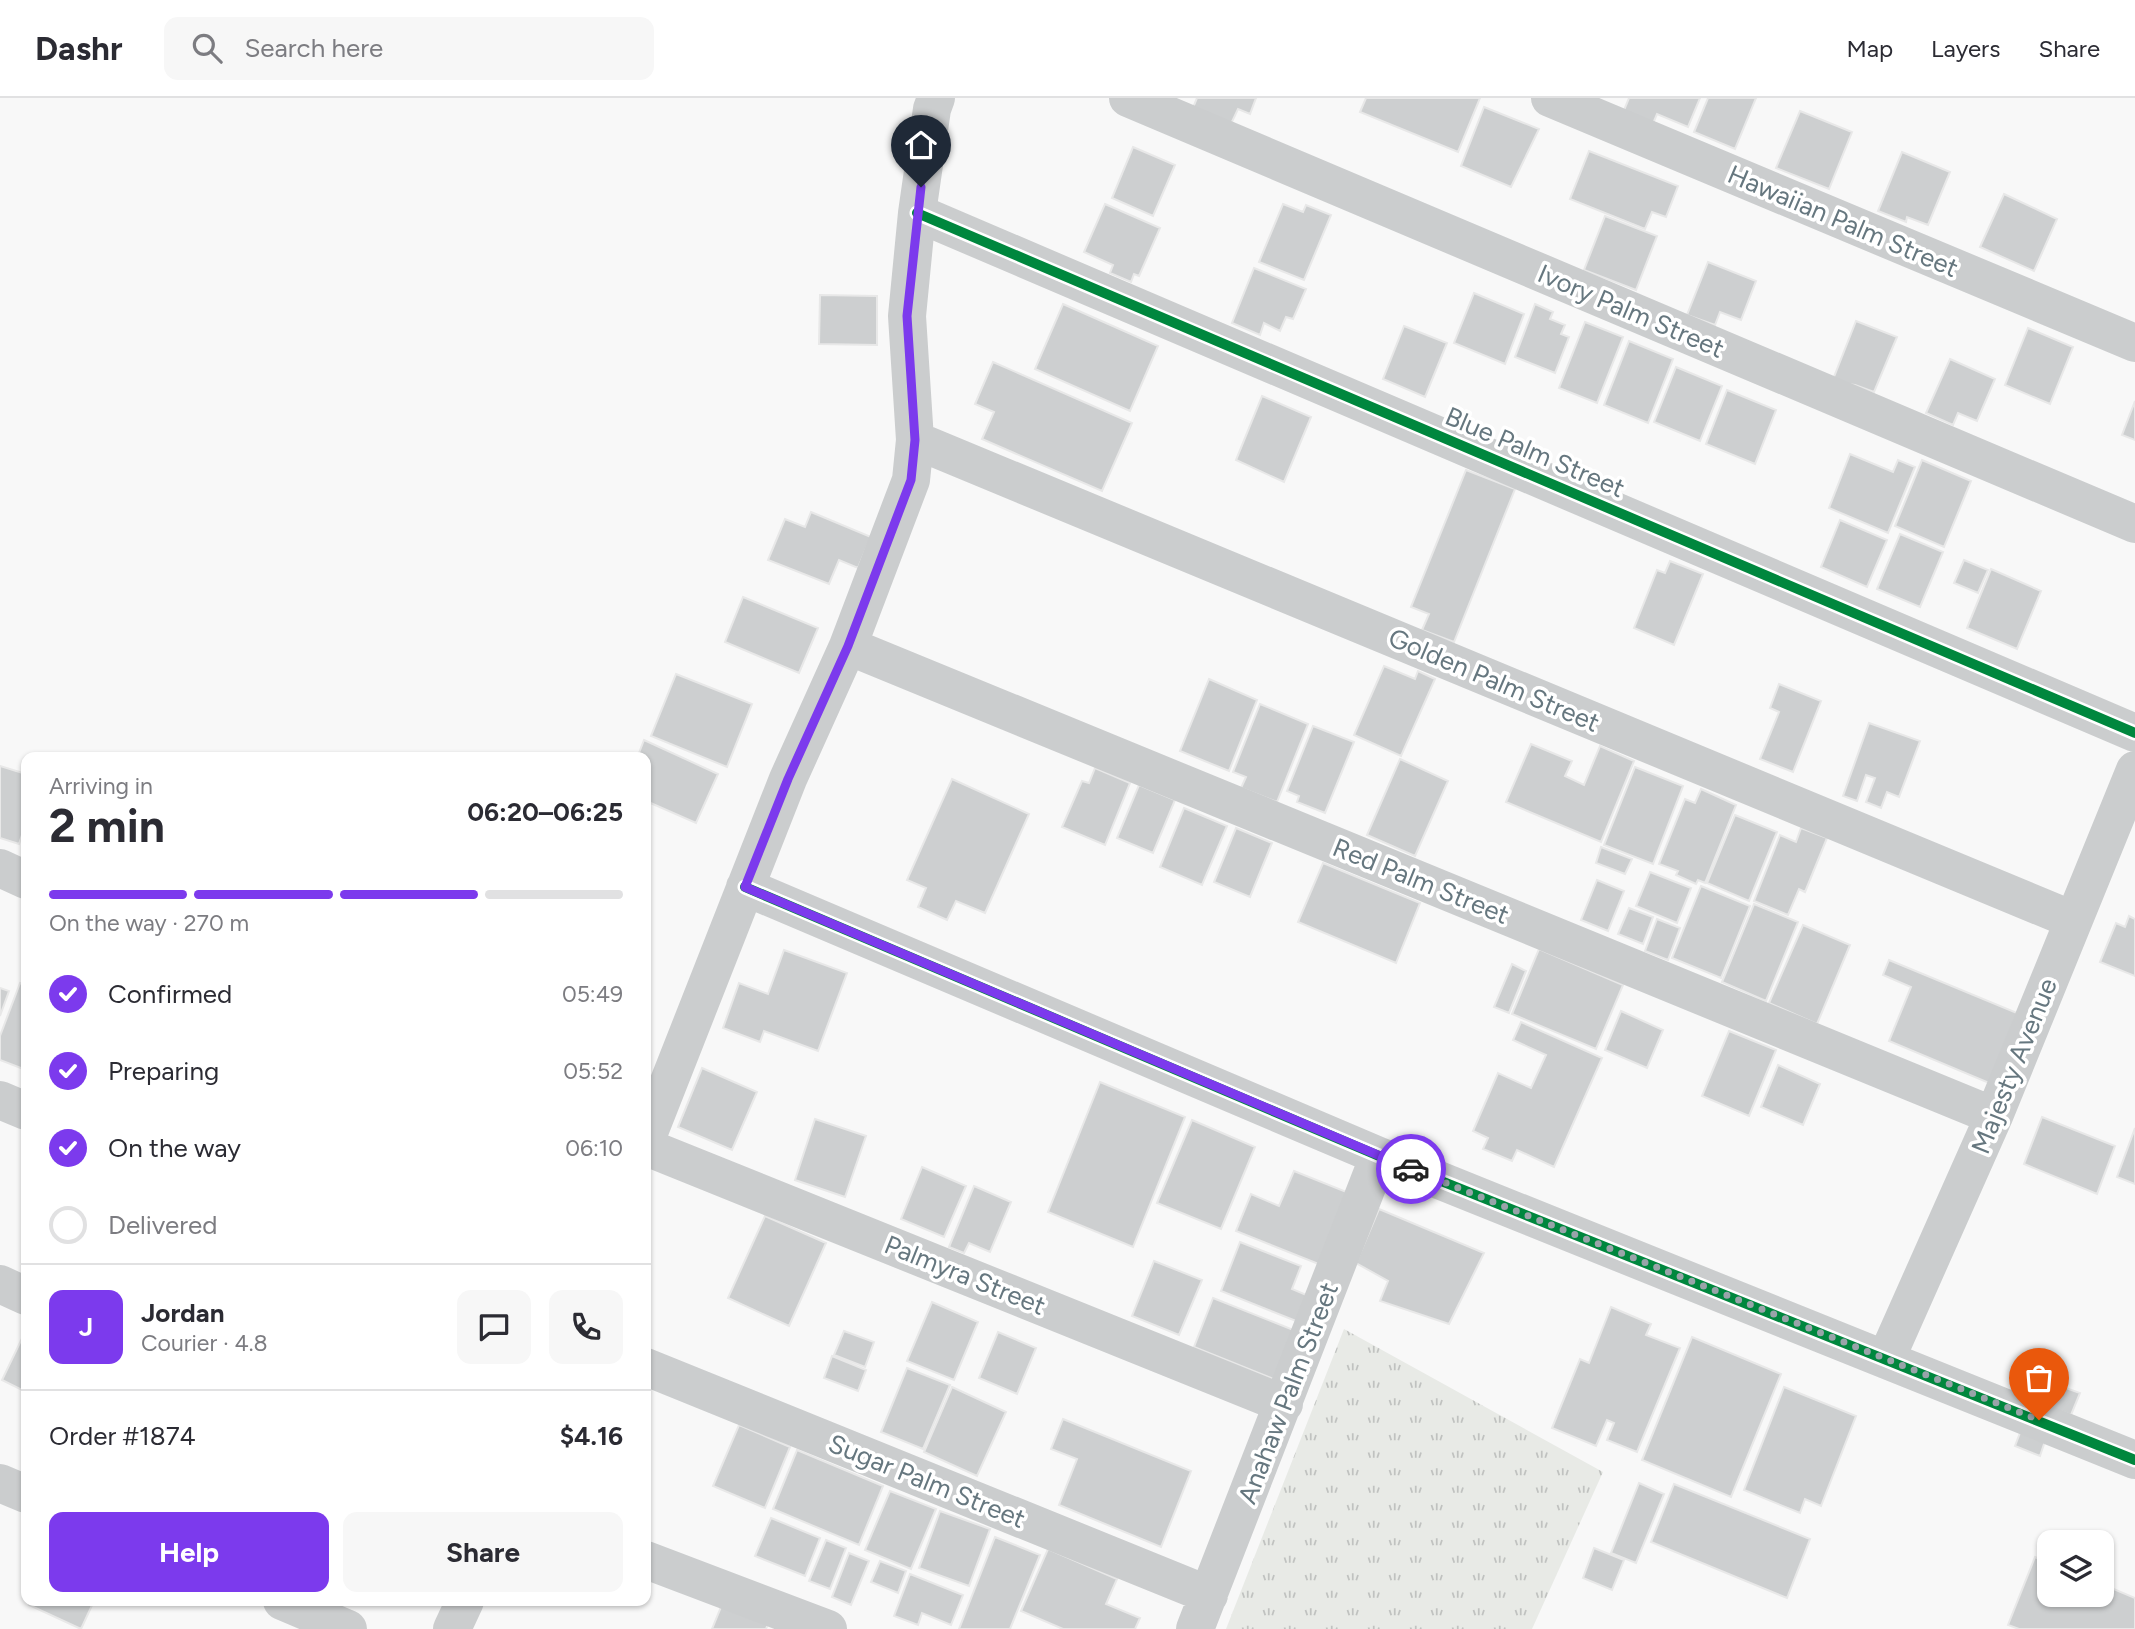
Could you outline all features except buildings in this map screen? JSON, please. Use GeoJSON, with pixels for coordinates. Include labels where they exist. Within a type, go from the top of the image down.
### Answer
{"type":"FeatureCollection","features":[{"type":"Feature","properties":{"kind":"street"},"geometry":{"type":"LineString","coordinates":[[651,1126],[788,779],[848,646],[911,480],[915,440],[907,316],[917,213],[932,109],[936,98]]}},
{"type":"Feature","properties":{"kind":"street","name":"Ivory Palm Street"},"geometry":{"type":"LineString","coordinates":[[1128,98],[2135,524]]}},
{"type":"Feature","properties":{"kind":"street","name":"Hawaiian Palm Street"},"geometry":{"type":"LineString","coordinates":[[1550,98],[2135,343]]}},
{"type":"Feature","properties":{"kind":"street","name":"Blue Palm Street"},"geometry":{"type":"LineString","coordinates":[[917,213],[2135,733]]}},
{"type":"Feature","properties":{"kind":"street","name":"Golden Palm Street"},"geometry":{"type":"LineString","coordinates":[[915,440],[2073,920]]}},
{"type":"Feature","properties":{"kind":"street","name":"Red Palm Street"},"geometry":{"type":"LineString","coordinates":[[848,646],[1994,1116]]}},
{"type":"Feature","properties":{"kind":"street","name":"Majesty Avenue"},"geometry":{"type":"LineString","coordinates":[[1886,1359],[1994,1116],[2135,770]]}},
{"type":"Feature","properties":{"kind":"street"},"geometry":{"type":"LineString","coordinates":[[0,869],[21,878]]}},
{"type":"Feature","properties":{"kind":"street"},"geometry":{"type":"LineString","coordinates":[[745,887],[1379,1156],[2135,1460]]}},
{"type":"Feature","properties":{"kind":"street"},"geometry":{"type":"LineString","coordinates":[[0,1100],[21,1109]]}},
{"type":"Feature","properties":{"kind":"street","name":"Palmyra Street"},"geometry":{"type":"LineString","coordinates":[[651,1149],[1284,1404]]}},
{"type":"Feature","properties":{"kind":"street","name":"Anahaw Palm Street"},"geometry":{"type":"LineString","coordinates":[[1202,1612],[1379,1156]]}},
{"type":"Feature","properties":{"kind":"street"},"geometry":{"type":"LineString","coordinates":[[0,1284],[21,1294]]}},
{"type":"Feature","properties":{"kind":"street","name":"Sugar Palm Street"},"geometry":{"type":"LineString","coordinates":[[651,1369],[1202,1612]]}},
{"type":"Feature","properties":{"kind":"street"},"geometry":{"type":"LineString","coordinates":[[0,1483],[21,1492]]}},
{"type":"Feature","properties":{"kind":"street"},"geometry":{"type":"LineString","coordinates":[[651,1562],[828,1629]]}},
{"type":"Feature","properties":{"kind":"street"},"geometry":{"type":"LineString","coordinates":[[294,1606],[348,1629]]}},
{"type":"Feature","properties":{"kind":"street"},"geometry":{"type":"LineString","coordinates":[[452,1629],[463,1606]]}},
{"type":"Feature","properties":{"kind":"green space"},"geometry":{"type":"Polygon","coordinates":[[[1344,1329],[1603,1472],[1532,1629],[1226,1629],[1344,1329]]]}},
{"type":"Feature","properties":{"kind":"cycle path"},"geometry":{"type":"LineString","coordinates":[[917,213],[2135,733]]}},
{"type":"Feature","properties":{"kind":"cycle path"},"geometry":{"type":"LineString","coordinates":[[745,887],[1379,1156],[2135,1460]]}},
{"type":"Feature","properties":{"kind":"way so far"},"geometry":{"type":"LineString","coordinates":[[1411,1169],[2039,1420]]}},
{"type":"Feature","properties":{"kind":"route"},"geometry":{"type":"LineString","coordinates":[[921,187],[907,316],[915,440],[911,480],[848,646],[788,779],[745,887],[1411,1169]]}}]}
